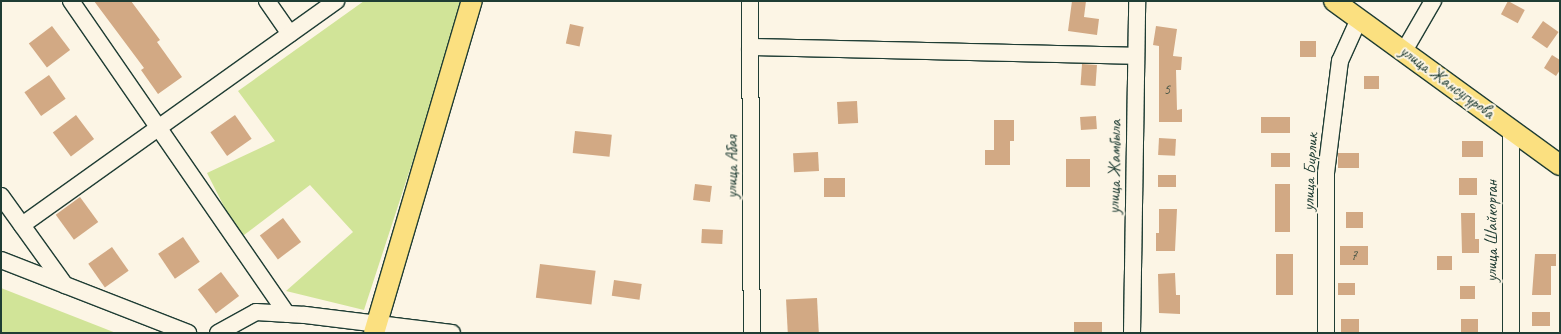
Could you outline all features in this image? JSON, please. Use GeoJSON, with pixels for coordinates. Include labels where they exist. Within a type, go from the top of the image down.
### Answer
{"type":"FeatureCollection","features":[{"type":"Feature","properties":{"kind":"main road"},"geometry":{"type":"LineString","coordinates":[[376,328],[472,1]]}},
{"type":"Feature","properties":{"kind":"main road","name":"улица Жансугурова"},"geometry":{"type":"LineString","coordinates":[[1334,1],[1560,164]]}},
{"type":"Feature","properties":{"kind":"street"},"geometry":{"type":"LineString","coordinates":[[71,1],[287,314]]}},
{"type":"Feature","properties":{"kind":"street"},"geometry":{"type":"LineString","coordinates":[[267,1],[290,34]]}},
{"type":"Feature","properties":{"kind":"street"},"geometry":{"type":"LineString","coordinates":[[22,225],[336,1]]}},
{"type":"Feature","properties":{"kind":"street","name":"улица Абая"},"geometry":{"type":"LineString","coordinates":[[750,1],[752,333]]}},
{"type":"Feature","properties":{"kind":"street","name":"улица Жамбыла"},"geometry":{"type":"LineString","coordinates":[[1132,333],[1137,1]]}},
{"type":"Feature","properties":{"kind":"street"},"geometry":{"type":"LineString","coordinates":[[1404,51],[1433,1]]}},
{"type":"Feature","properties":{"kind":"street","name":"улица Бирлик"},"geometry":{"type":"LineString","coordinates":[[1326,333],[1326,173],[1340,61],[1359,19]]}},
{"type":"Feature","properties":{"kind":"street"},"geometry":{"type":"LineString","coordinates":[[750,47],[1136,56]]}},
{"type":"Feature","properties":{"kind":"street","name":"улица Шайкорган"},"geometry":{"type":"LineString","coordinates":[[1511,129],[1511,333]]}},
{"type":"Feature","properties":{"kind":"street"},"geometry":{"type":"LineString","coordinates":[[1,196],[66,286]]}},
{"type":"Feature","properties":{"kind":"street"},"geometry":{"type":"LineString","coordinates":[[1,260],[188,333]]}},
{"type":"Feature","properties":{"kind":"street"},"geometry":{"type":"LineString","coordinates":[[218,333],[256,312],[287,314],[376,328],[450,333]]}},
{"type":"Feature","properties":{"kind":"green space"},"geometry":{"type":"Polygon","coordinates":[[[364,1],[465,1],[364,310],[286,291],[353,232],[310,185],[240,238],[207,173],[275,141],[238,91],[364,1]]]}},
{"type":"Feature","properties":{"kind":"green space"},"geometry":{"type":"Polygon","coordinates":[[[1,288],[116,333],[1,333],[1,288]]]}},
{"type":"Feature","properties":{"kind":"building"},"geometry":{"type":"Polygon","coordinates":[[[94,1],[131,1],[160,40],[157,42],[182,77],[158,94],[141,70],[144,68],[94,1]]]}},
{"type":"Feature","properties":{"kind":"building"},"geometry":{"type":"Polygon","coordinates":[[[1072,1],[1086,1],[1084,17],[1099,19],[1097,35],[1068,31],[1072,1]]]}},
{"type":"Feature","properties":{"kind":"building"},"geometry":{"type":"Polygon","coordinates":[[[1508,1],[1525,10],[1518,23],[1501,14],[1508,1]]]}},
{"type":"Feature","properties":{"kind":"building"},"geometry":{"type":"Polygon","coordinates":[[[1543,21],[1559,32],[1547,48],[1532,37],[1543,21]]]}},
{"type":"Feature","properties":{"kind":"building"},"geometry":{"type":"Polygon","coordinates":[[[570,24],[584,27],[580,46],[566,44],[570,24]]]}},
{"type":"Feature","properties":{"kind":"building"},"geometry":{"type":"Polygon","coordinates":[[[52,26],[70,50],[47,67],[29,43],[52,26]]]}},
{"type":"Feature","properties":{"kind":"building"},"geometry":{"type":"Polygon","coordinates":[[[1156,26],[1177,29],[1173,56],[1182,57],[1181,70],[1176,70],[1177,110],[1182,109],[1182,122],[1159,122],[1159,46],[1153,45],[1156,26]]]}},
{"type":"Feature","properties":{"kind":"building"},"geometry":{"type":"Polygon","coordinates":[[[1300,41],[1316,41],[1316,57],[1300,57],[1300,41]]]}},
{"type":"Feature","properties":{"kind":"building"},"geometry":{"type":"Polygon","coordinates":[[[1552,55],[1560,60],[1560,70],[1556,76],[1544,68],[1552,55]]]}},
{"type":"Feature","properties":{"kind":"building"},"geometry":{"type":"Polygon","coordinates":[[[1082,64],[1097,65],[1095,86],[1081,85],[1082,64]]]}},
{"type":"Feature","properties":{"kind":"building"},"geometry":{"type":"Polygon","coordinates":[[[49,75],[66,99],[41,116],[24,92],[49,75]]]}},
{"type":"Feature","properties":{"kind":"building"},"geometry":{"type":"Polygon","coordinates":[[[1364,76],[1379,76],[1379,89],[1364,89],[1364,76]]]}},
{"type":"Feature","properties":{"kind":"building"},"geometry":{"type":"Polygon","coordinates":[[[857,101],[858,123],[838,124],[837,102],[857,101]]]}},
{"type":"Feature","properties":{"kind":"building"},"geometry":{"type":"Polygon","coordinates":[[[76,115],[94,139],[71,156],[53,132],[76,115]]]}},
{"type":"Feature","properties":{"kind":"building"},"geometry":{"type":"Polygon","coordinates":[[[235,115],[252,139],[227,156],[210,132],[235,115]]]}},
{"type":"Feature","properties":{"kind":"building"},"geometry":{"type":"Polygon","coordinates":[[[1096,116],[1097,129],[1081,130],[1080,117],[1096,116]]]}},
{"type":"Feature","properties":{"kind":"building"},"geometry":{"type":"Polygon","coordinates":[[[1261,117],[1290,117],[1290,133],[1261,133],[1261,117]]]}},
{"type":"Feature","properties":{"kind":"building"},"geometry":{"type":"Polygon","coordinates":[[[994,120],[1014,120],[1014,141],[1010,141],[1010,165],[985,165],[985,150],[994,150],[994,120]]]}},
{"type":"Feature","properties":{"kind":"building"},"geometry":{"type":"Polygon","coordinates":[[[575,131],[612,135],[609,157],[573,153],[575,131]]]}},
{"type":"Feature","properties":{"kind":"building"},"geometry":{"type":"Polygon","coordinates":[[[1159,138],[1176,139],[1175,156],[1158,155],[1159,138]]]}},
{"type":"Feature","properties":{"kind":"building"},"geometry":{"type":"Polygon","coordinates":[[[1462,141],[1483,141],[1483,157],[1462,157],[1462,141]]]}},
{"type":"Feature","properties":{"kind":"building"},"geometry":{"type":"Polygon","coordinates":[[[818,152],[819,171],[794,172],[793,153],[818,152]]]}},
{"type":"Feature","properties":{"kind":"building"},"geometry":{"type":"Polygon","coordinates":[[[1271,153],[1290,153],[1290,167],[1271,167],[1271,153]]]}},
{"type":"Feature","properties":{"kind":"building"},"geometry":{"type":"Polygon","coordinates":[[[1338,153],[1359,153],[1359,168],[1338,168],[1338,153]]]}},
{"type":"Feature","properties":{"kind":"building"},"geometry":{"type":"Polygon","coordinates":[[[1066,159],[1090,159],[1090,187],[1066,187],[1066,159]]]}},
{"type":"Feature","properties":{"kind":"building"},"geometry":{"type":"Polygon","coordinates":[[[1158,175],[1176,175],[1176,187],[1158,187],[1158,175]]]}},
{"type":"Feature","properties":{"kind":"building"},"geometry":{"type":"Polygon","coordinates":[[[824,178],[845,178],[845,197],[824,197],[824,178]]]}},
{"type":"Feature","properties":{"kind":"building"},"geometry":{"type":"Polygon","coordinates":[[[1459,178],[1477,178],[1477,195],[1459,195],[1459,178]]]}},
{"type":"Feature","properties":{"kind":"building"},"geometry":{"type":"Polygon","coordinates":[[[695,184],[712,186],[710,202],[693,200],[695,184]]]}},
{"type":"Feature","properties":{"kind":"building"},"geometry":{"type":"Polygon","coordinates":[[[1275,184],[1290,184],[1290,232],[1275,232],[1275,184]]]}},
{"type":"Feature","properties":{"kind":"building"},"geometry":{"type":"Polygon","coordinates":[[[80,197],[98,222],[74,240],[56,215],[80,197]]]}},
{"type":"Feature","properties":{"kind":"building"},"geometry":{"type":"Polygon","coordinates":[[[1159,209],[1177,209],[1175,251],[1156,251],[1156,233],[1159,233],[1159,209]]]}},
{"type":"Feature","properties":{"kind":"building"},"geometry":{"type":"Polygon","coordinates":[[[1346,212],[1363,212],[1363,228],[1346,228],[1346,212]]]}},
{"type":"Feature","properties":{"kind":"building"},"geometry":{"type":"Polygon","coordinates":[[[1461,213],[1475,213],[1475,239],[1479,239],[1479,253],[1462,253],[1461,213]]]}},
{"type":"Feature","properties":{"kind":"building"},"geometry":{"type":"Polygon","coordinates":[[[283,218],[301,242],[278,259],[260,235],[283,218]]]}},
{"type":"Feature","properties":{"kind":"building"},"geometry":{"type":"Polygon","coordinates":[[[702,229],[723,230],[722,244],[701,243],[702,229]]]}},
{"type":"Feature","properties":{"kind":"building"},"geometry":{"type":"Polygon","coordinates":[[[183,237],[200,262],[175,279],[158,254],[183,237]]]}},
{"type":"Feature","properties":{"kind":"building"},"geometry":{"type":"Polygon","coordinates":[[[1340,246],[1368,246],[1368,265],[1340,265],[1340,246]]]}},
{"type":"Feature","properties":{"kind":"building"},"geometry":{"type":"Polygon","coordinates":[[[112,247],[129,271],[105,287],[88,264],[112,247]]]}},
{"type":"Feature","properties":{"kind":"building"},"geometry":{"type":"Polygon","coordinates":[[[1276,254],[1293,254],[1293,295],[1276,295],[1276,254]]]}},
{"type":"Feature","properties":{"kind":"building"},"geometry":{"type":"Polygon","coordinates":[[[1535,254],[1556,254],[1556,266],[1551,266],[1551,295],[1532,295],[1535,254]]]}},
{"type":"Feature","properties":{"kind":"building"},"geometry":{"type":"Polygon","coordinates":[[[1437,256],[1452,256],[1452,270],[1437,270],[1437,256]]]}},
{"type":"Feature","properties":{"kind":"building"},"geometry":{"type":"Polygon","coordinates":[[[540,264],[596,271],[591,305],[536,298],[540,264]]]}},
{"type":"Feature","properties":{"kind":"building"},"geometry":{"type":"Polygon","coordinates":[[[221,272],[239,296],[216,313],[198,289],[221,272]]]}},
{"type":"Feature","properties":{"kind":"building"},"geometry":{"type":"Polygon","coordinates":[[[1175,273],[1176,295],[1180,295],[1180,314],[1159,313],[1158,274],[1175,273]]]}},
{"type":"Feature","properties":{"kind":"building"},"geometry":{"type":"Polygon","coordinates":[[[614,280],[642,284],[640,300],[612,296],[614,280]]]}},
{"type":"Feature","properties":{"kind":"building"},"geometry":{"type":"Polygon","coordinates":[[[1338,283],[1355,283],[1355,295],[1338,295],[1338,283]]]}},
{"type":"Feature","properties":{"kind":"building"},"geometry":{"type":"Polygon","coordinates":[[[1460,286],[1475,286],[1475,299],[1460,299],[1460,286]]]}},
{"type":"Feature","properties":{"kind":"building"},"geometry":{"type":"Polygon","coordinates":[[[817,298],[819,333],[788,333],[786,300],[817,298]]]}},
{"type":"Feature","properties":{"kind":"building"},"geometry":{"type":"Polygon","coordinates":[[[1532,312],[1550,312],[1550,326],[1532,326],[1532,312]]]}},
{"type":"Feature","properties":{"kind":"building"},"geometry":{"type":"Polygon","coordinates":[[[1341,319],[1359,319],[1359,333],[1341,333],[1341,319]]]}},
{"type":"Feature","properties":{"kind":"building"},"geometry":{"type":"Polygon","coordinates":[[[1461,319],[1478,319],[1478,333],[1461,333],[1461,319]]]}},
{"type":"Feature","properties":{"kind":"building"},"geometry":{"type":"Polygon","coordinates":[[[1074,322],[1102,322],[1102,333],[1074,333],[1074,322]]]}}]}
